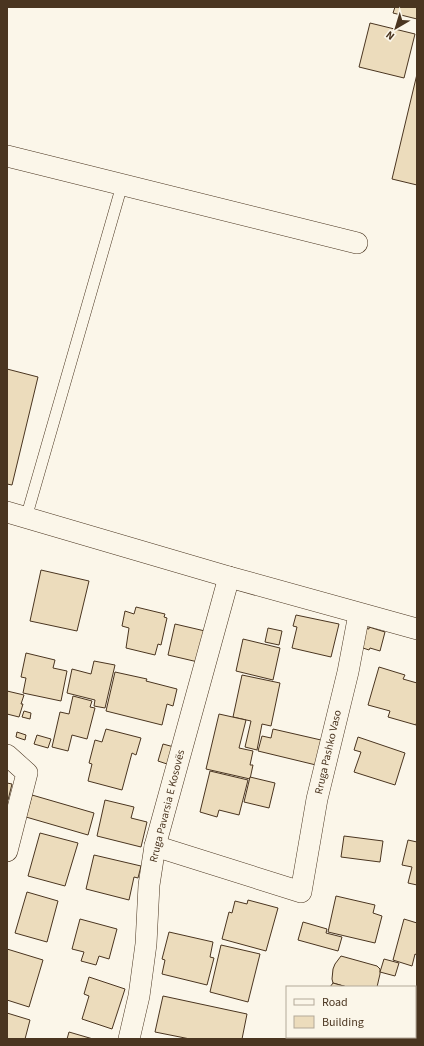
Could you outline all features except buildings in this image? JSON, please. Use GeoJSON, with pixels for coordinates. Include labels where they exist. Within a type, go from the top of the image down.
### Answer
{"type":"FeatureCollection","features":[{"type":"Feature","properties":{"kind":"street"},"geometry":{"type":"LineString","coordinates":[[7,156],[357,243]]}},
{"type":"Feature","properties":{"kind":"street"},"geometry":{"type":"LineString","coordinates":[[17,515],[229,578],[417,629]]}},
{"type":"Feature","properties":{"kind":"street","name":"Rruga Pavarsia E Kosovës"},"geometry":{"type":"LineString","coordinates":[[129,1039],[139,996],[146,944],[149,885],[155,846],[229,578]]}},
{"type":"Feature","properties":{"kind":"street","name":"Rruga Pashko Vaso"},"geometry":{"type":"LineString","coordinates":[[155,846],[301,892],[317,799],[348,672],[359,614]]}},
{"type":"Feature","properties":{"kind":"street"},"geometry":{"type":"LineString","coordinates":[[7,755],[27,773],[7,851]]}},
{"type":"Feature","properties":{"kind":"lane"},"geometry":{"type":"LineString","coordinates":[[17,515],[122,185]]}}]}
